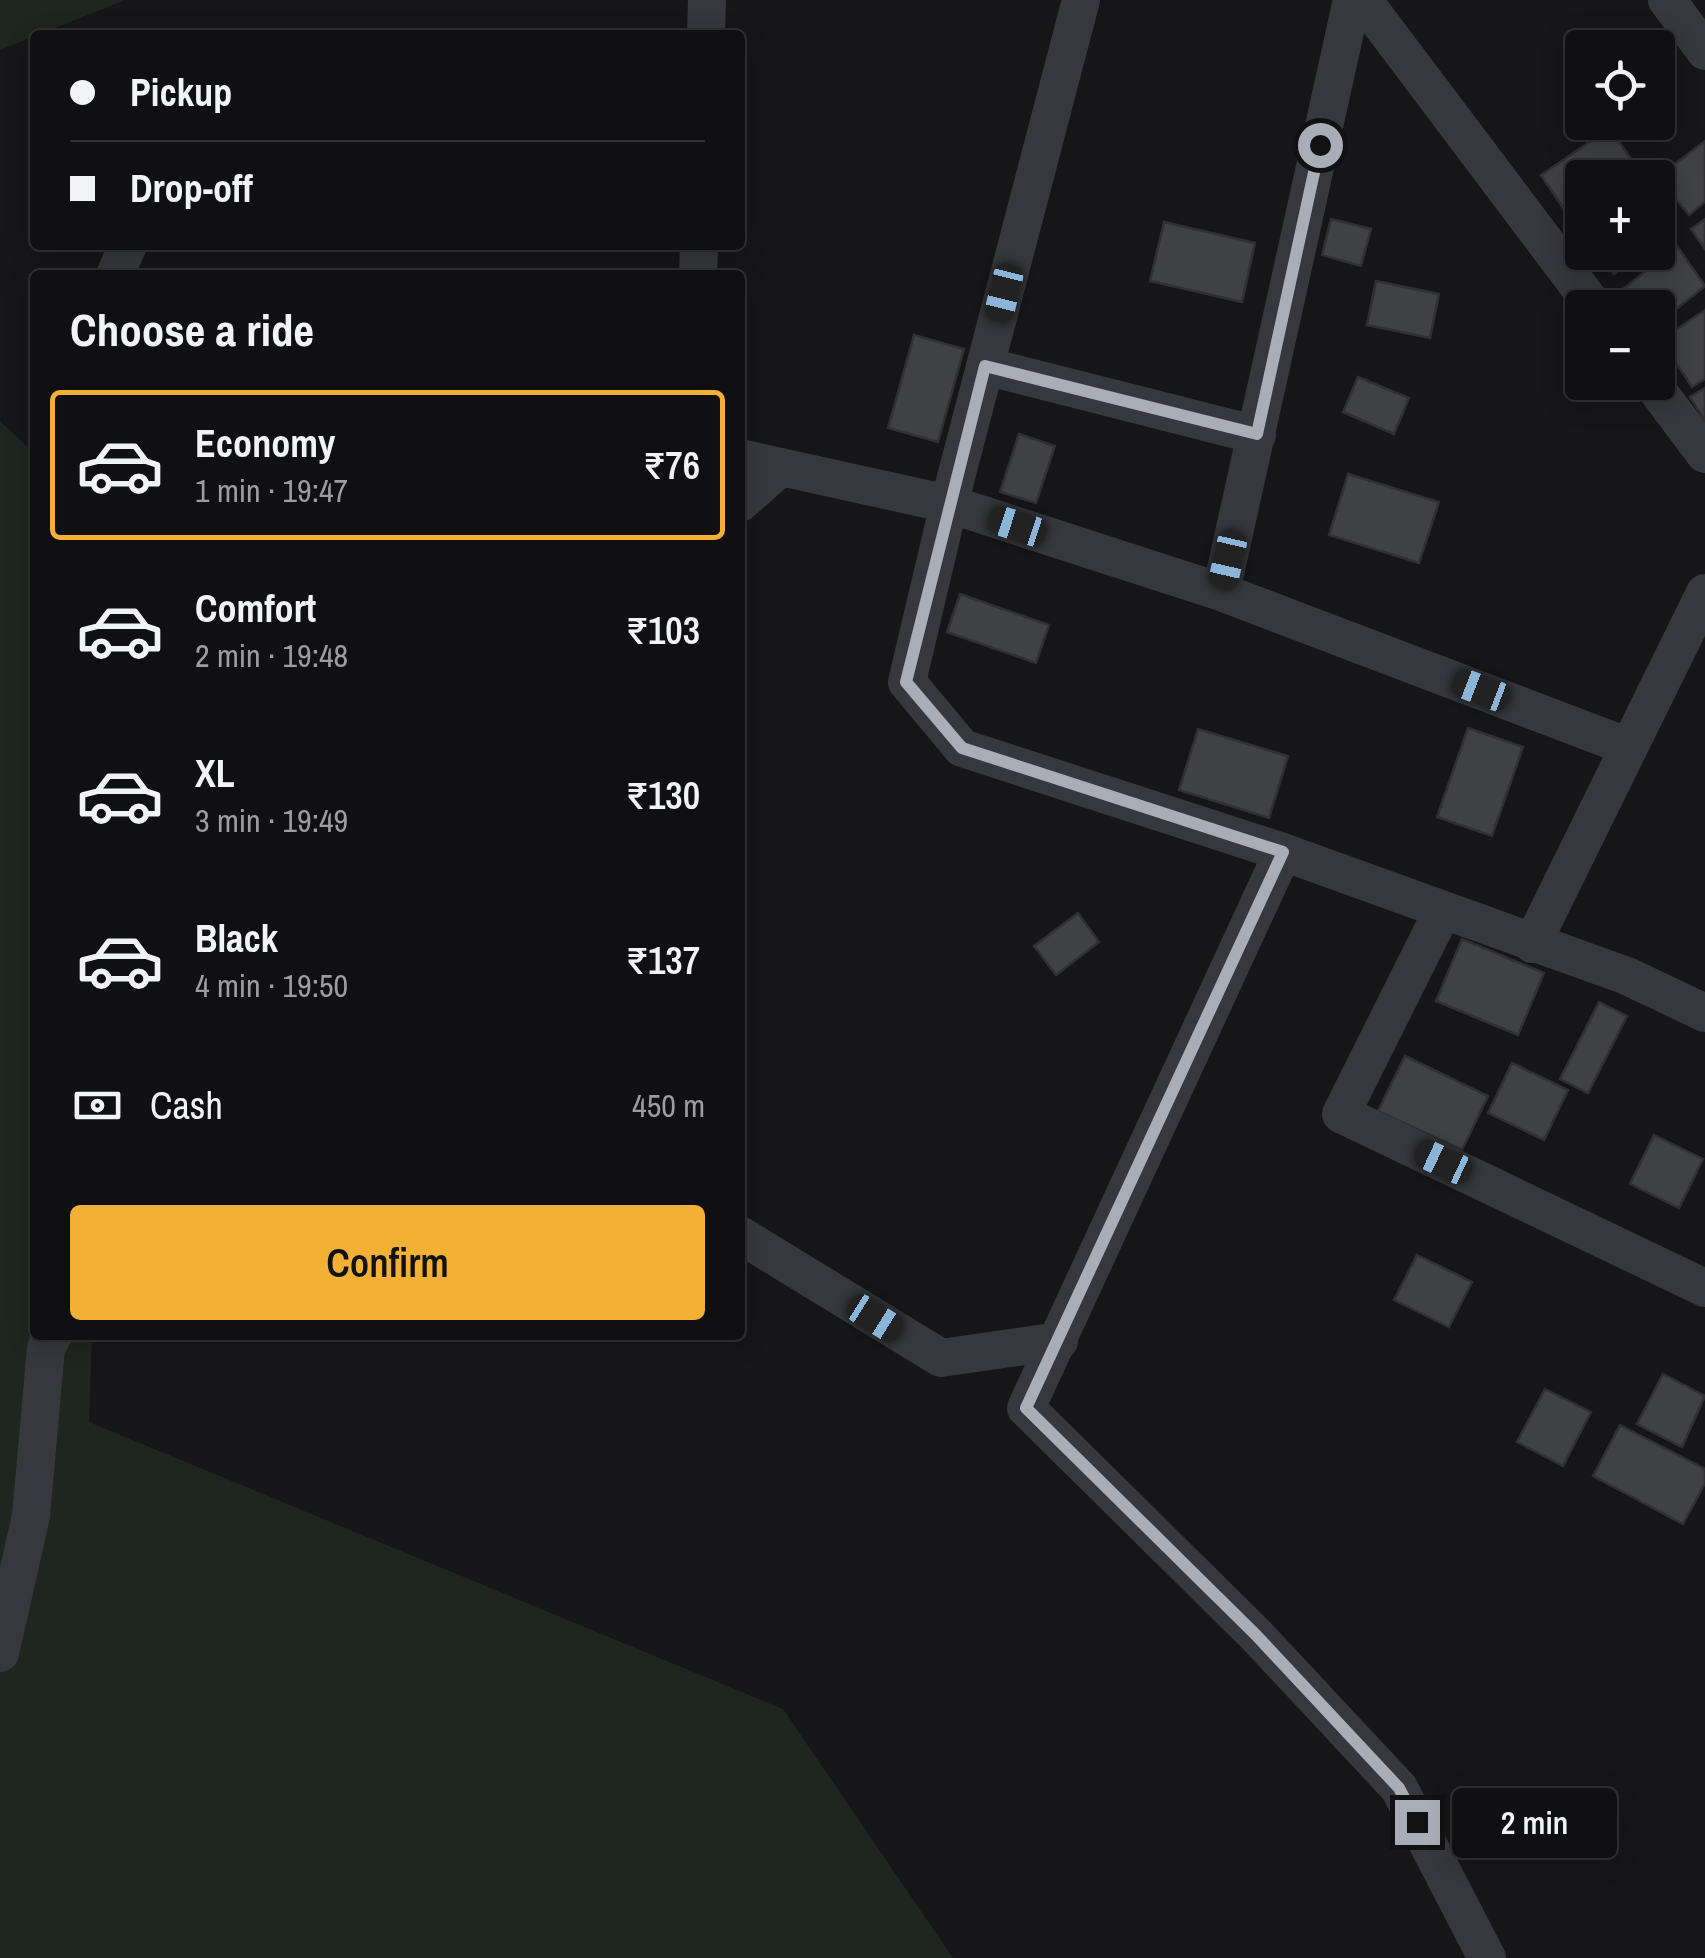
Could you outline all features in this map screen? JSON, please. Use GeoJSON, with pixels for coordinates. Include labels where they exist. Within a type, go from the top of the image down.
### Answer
{"type":"FeatureCollection","features":[{"type":"Feature","properties":{"kind":"street"},"geometry":{"type":"LineString","coordinates":[[706,30],[707,0]]}},
{"type":"Feature","properties":{"kind":"street"},"geometry":{"type":"LineString","coordinates":[[1081,0],[906,682],[962,748],[1283,852],[1627,976],[1705,1013]]}},
{"type":"Feature","properties":{"kind":"street"},"geometry":{"type":"LineString","coordinates":[[1221,592],[1352,0]]}},
{"type":"Feature","properties":{"kind":"street"},"geometry":{"type":"LineString","coordinates":[[1363,0],[1581,290]]}},
{"type":"Feature","properties":{"kind":"street"},"geometry":{"type":"LineString","coordinates":[[1667,0],[1705,50]]}},
{"type":"Feature","properties":{"kind":"street"},"geometry":{"type":"LineString","coordinates":[[985,366],[1257,434]]}},
{"type":"Feature","properties":{"kind":"street"},"geometry":{"type":"LineString","coordinates":[[1664,400],[1705,454]]}},
{"type":"Feature","properties":{"kind":"street"},"geometry":{"type":"LineString","coordinates":[[745,459],[949,504],[1221,592],[1629,747]]}},
{"type":"Feature","properties":{"kind":"street"},"geometry":{"type":"LineString","coordinates":[[745,499],[781,467]]}},
{"type":"Feature","properties":{"kind":"street"},"geometry":{"type":"LineString","coordinates":[[1532,944],[1705,592]]}},
{"type":"Feature","properties":{"kind":"street"},"geometry":{"type":"LineString","coordinates":[[1283,852],[1026,1408],[1256,1635],[1399,1788],[1487,1958]]}},
{"type":"Feature","properties":{"kind":"street"},"geometry":{"type":"LineString","coordinates":[[1442,912],[1341,1114],[1705,1288]]}},
{"type":"Feature","properties":{"kind":"street"},"geometry":{"type":"LineString","coordinates":[[745,1238],[941,1358],[1059,1341]]}},
{"type":"Feature","properties":{"kind":"street"},"geometry":{"type":"LineString","coordinates":[[0,1654],[30,1516],[46,1348],[50,1340]]}},
{"type":"Feature","properties":{"kind":"shaded area"},"geometry":{"type":"Polygon","coordinates":[[[0,0],[125,0],[50,30],[30,30],[30,38],[0,50],[0,0]]]}},
{"type":"Feature","properties":{"kind":"shaded area"},"geometry":{"type":"Polygon","coordinates":[[[0,421],[30,449],[30,1340],[92,1340],[89,1422],[783,1709],[953,1958],[0,1958],[0,421]]]}},
{"type":"Feature","properties":{"kind":"building"},"geometry":{"type":"Polygon","coordinates":[[[1592,140],[1618,140],[1632,160],[1565,160],[1565,211],[1541,175],[1592,140]]]}},
{"type":"Feature","properties":{"kind":"building"},"geometry":{"type":"Polygon","coordinates":[[[1705,141],[1705,202],[1689,215],[1675,198],[1675,164],[1705,141]]]}},
{"type":"Feature","properties":{"kind":"building"},"geometry":{"type":"Polygon","coordinates":[[[1331,219],[1371,229],[1361,266],[1322,255],[1331,219]]]}},
{"type":"Feature","properties":{"kind":"building"},"geometry":{"type":"Polygon","coordinates":[[[1705,219],[1705,249],[1691,229],[1705,219]]]}},
{"type":"Feature","properties":{"kind":"building"},"geometry":{"type":"Polygon","coordinates":[[[1164,222],[1255,243],[1242,302],[1150,281],[1164,222]]]}},
{"type":"Feature","properties":{"kind":"building"},"geometry":{"type":"Polygon","coordinates":[[[1675,248],[1705,286],[1675,310],[1675,290],[1622,290],[1647,270],[1675,270],[1675,248]]]}},
{"type":"Feature","properties":{"kind":"building"},"geometry":{"type":"Polygon","coordinates":[[[1376,281],[1439,294],[1430,338],[1367,325],[1376,281]]]}},
{"type":"Feature","properties":{"kind":"building"},"geometry":{"type":"Polygon","coordinates":[[[1705,310],[1705,379],[1692,387],[1675,361],[1675,330],[1705,310]]]}},
{"type":"Feature","properties":{"kind":"building"},"geometry":{"type":"Polygon","coordinates":[[[914,335],[964,349],[938,442],[888,428],[914,335]]]}},
{"type":"Feature","properties":{"kind":"building"},"geometry":{"type":"Polygon","coordinates":[[[1358,377],[1409,398],[1394,434],[1343,412],[1358,377]]]}},
{"type":"Feature","properties":{"kind":"building"},"geometry":{"type":"Polygon","coordinates":[[[1705,388],[1705,421],[1690,397],[1705,388]]]}},
{"type":"Feature","properties":{"kind":"building"},"geometry":{"type":"Polygon","coordinates":[[[1019,434],[1055,446],[1036,503],[1000,492],[1019,434]]]}},
{"type":"Feature","properties":{"kind":"building"},"geometry":{"type":"Polygon","coordinates":[[[1348,474],[1439,502],[1419,563],[1329,535],[1348,474]]]}},
{"type":"Feature","properties":{"kind":"building"},"geometry":{"type":"Polygon","coordinates":[[[960,594],[1049,625],[1036,663],[947,632],[960,594]]]}},
{"type":"Feature","properties":{"kind":"building"},"geometry":{"type":"Polygon","coordinates":[[[1468,728],[1523,747],[1492,836],[1437,817],[1468,728]]]}},
{"type":"Feature","properties":{"kind":"building"},"geometry":{"type":"Polygon","coordinates":[[[1198,729],[1288,756],[1269,818],[1179,790],[1198,729]]]}},
{"type":"Feature","properties":{"kind":"building"},"geometry":{"type":"Polygon","coordinates":[[[1078,913],[1099,942],[1056,975],[1034,946],[1078,913]]]}},
{"type":"Feature","properties":{"kind":"building"},"geometry":{"type":"Polygon","coordinates":[[[1462,939],[1544,973],[1518,1035],[1436,1001],[1462,939]]]}},
{"type":"Feature","properties":{"kind":"building"},"geometry":{"type":"Polygon","coordinates":[[[1599,1002],[1627,1016],[1588,1093],[1560,1079],[1599,1002]]]}},
{"type":"Feature","properties":{"kind":"building"},"geometry":{"type":"Polygon","coordinates":[[[1405,1056],[1488,1096],[1462,1150],[1378,1111],[1405,1056]]]}},
{"type":"Feature","properties":{"kind":"building"},"geometry":{"type":"Polygon","coordinates":[[[1512,1063],[1568,1090],[1544,1140],[1488,1113],[1512,1063]]]}},
{"type":"Feature","properties":{"kind":"building"},"geometry":{"type":"Polygon","coordinates":[[[1654,1135],[1703,1159],[1679,1208],[1630,1184],[1654,1135]]]}},
{"type":"Feature","properties":{"kind":"building"},"geometry":{"type":"Polygon","coordinates":[[[1417,1255],[1472,1282],[1449,1327],[1394,1300],[1417,1255]]]}},
{"type":"Feature","properties":{"kind":"building"},"geometry":{"type":"Polygon","coordinates":[[[1663,1374],[1705,1396],[1682,1447],[1637,1424],[1663,1374]]]}},
{"type":"Feature","properties":{"kind":"building"},"geometry":{"type":"Polygon","coordinates":[[[1545,1389],[1591,1412],[1563,1466],[1517,1442],[1545,1389]]]}},
{"type":"Feature","properties":{"kind":"building"},"geometry":{"type":"Polygon","coordinates":[[[1620,1425],[1705,1469],[1705,1483],[1683,1524],[1593,1476],[1620,1425]]]}},
{"type":"Feature","properties":{"kind":"route"},"geometry":{"type":"LineString","coordinates":[[1320,145],[1257,434],[985,366],[906,682],[962,748],[1283,852],[1026,1408],[1256,1635],[1399,1788],[1417,1822]]}}]}
